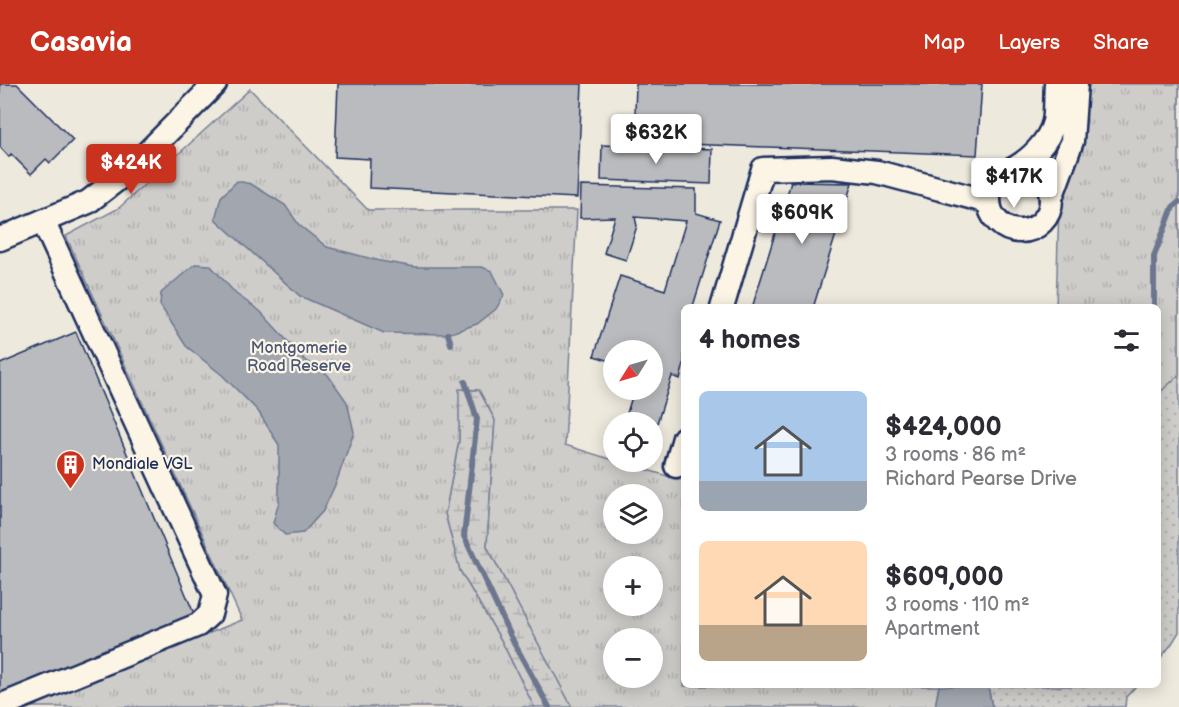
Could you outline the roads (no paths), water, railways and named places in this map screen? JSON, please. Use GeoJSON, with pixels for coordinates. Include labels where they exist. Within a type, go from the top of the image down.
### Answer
{"type":"FeatureCollection","features":[{"type":"Feature","properties":{"kind":"street"},"geometry":{"type":"LineString","coordinates":[[0,239],[88,202],[131,169],[215,84]]}},
{"type":"Feature","properties":{"kind":"street"},"geometry":{"type":"LineString","coordinates":[[1056,84],[1054,121],[1050,132],[1035,152],[1002,175],[990,192],[989,202],[996,219],[1002,226],[1011,230],[1029,230],[1045,220],[1049,212],[1051,198],[1072,141],[1076,84]]}},
{"type":"Feature","properties":{"kind":"street"},"geometry":{"type":"LineString","coordinates":[[724,304],[763,169],[832,166],[877,172],[989,202]]}},
{"type":"Feature","properties":{"kind":"street"},"geometry":{"type":"LineString","coordinates":[[1011,170],[1030,170],[1038,174],[1045,181],[1051,198]]}},
{"type":"Feature","properties":{"kind":"street"},"geometry":{"type":"LineString","coordinates":[[0,706],[198,625],[210,614],[216,595],[43,221]]}},
{"type":"Feature","properties":{"kind":"street"},"geometry":{"type":"LineString","coordinates":[[676,466],[681,448]]}},
{"type":"Feature","properties":{"kind":"waterway"},"geometry":{"type":"LineString","coordinates":[[1154,304],[1154,256],[1173,207],[1179,202]]}},
{"type":"Feature","properties":{"kind":"waterway"},"geometry":{"type":"LineString","coordinates":[[448,334],[451,344]]}},
{"type":"Feature","properties":{"kind":"waterway"},"geometry":{"type":"LineString","coordinates":[[465,382],[477,419],[464,536],[515,645],[549,707]]}},
{"type":"Feature","properties":{"kind":"place","name":"Mondiale VGL"},"geometry":{"type":"Point","coordinates":[71,490]}},
{"type":"Feature","properties":{"kind":"park label","name":"Montgomerie Road Reserve"},"geometry":{"type":"Point","coordinates":[299,357]}}]}
